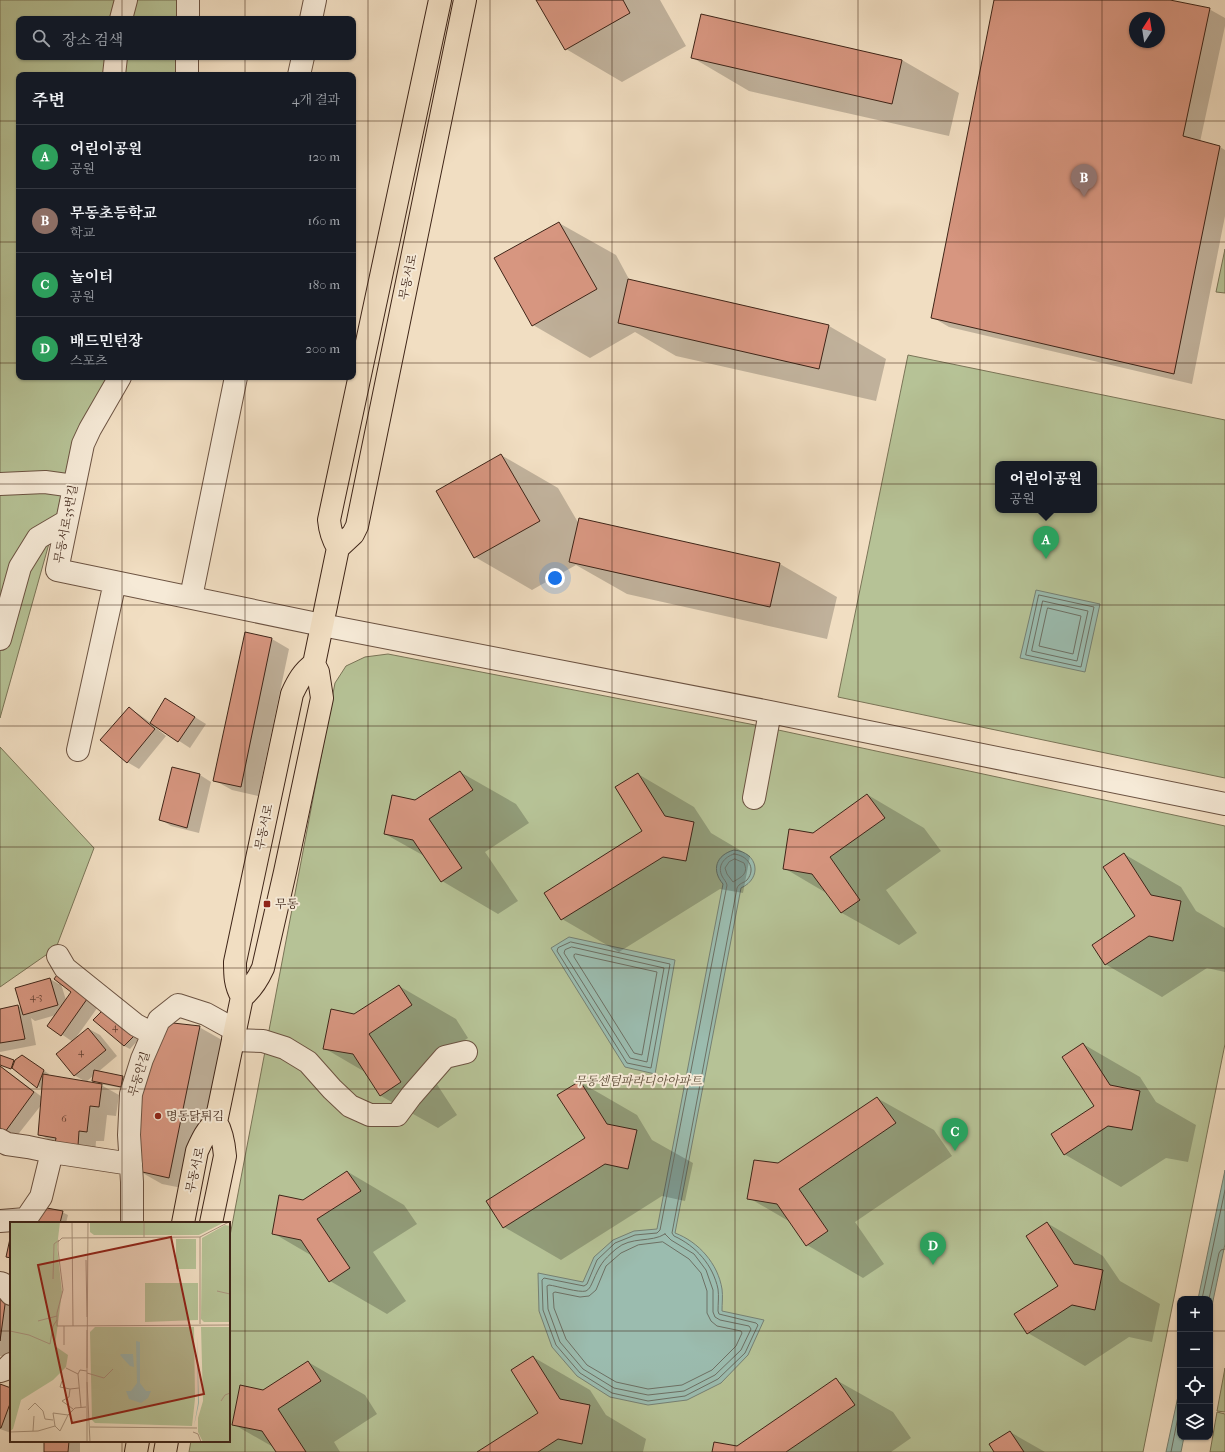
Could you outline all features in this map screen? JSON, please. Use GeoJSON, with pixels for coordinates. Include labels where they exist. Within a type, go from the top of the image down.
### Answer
{"type":"FeatureCollection","features":[{"type":"Feature","properties":{"kind":"main road"},"geometry":{"type":"LineString","coordinates":[[242,997],[257,981],[263,968],[322,698],[318,672],[314,664],[338,548],[330,530],[329,520],[440,0]]}},
{"type":"Feature","properties":{"kind":"main road","name":"무동서로"},"geometry":{"type":"LineString","coordinates":[[338,548],[353,534],[358,526],[465,0]]}},
{"type":"Feature","properties":{"kind":"main road","name":"무동서로"},"geometry":{"type":"LineString","coordinates":[[183,1222],[197,1151],[210,1127],[216,1122],[242,997],[237,989],[235,962],[291,702],[297,683],[305,671],[314,664]]}},
{"type":"Feature","properties":{"kind":"main road","name":"무동서로"},"geometry":{"type":"LineString","coordinates":[[211,1222],[225,1156],[220,1128],[216,1122]]}},
{"type":"Feature","properties":{"kind":"main road"},"geometry":{"type":"LineString","coordinates":[[136,1452],[138,1442]]}},
{"type":"Feature","properties":{"kind":"main road"},"geometry":{"type":"LineString","coordinates":[[165,1452],[167,1442]]}},
{"type":"Feature","properties":{"kind":"street"},"geometry":{"type":"LineString","coordinates":[[122,16],[126,0]]}},
{"type":"Feature","properties":{"kind":"street"},"geometry":{"type":"LineString","coordinates":[[188,0],[188,16]]}},
{"type":"Feature","properties":{"kind":"street"},"geometry":{"type":"LineString","coordinates":[[312,16],[315,0]]}},
{"type":"Feature","properties":{"kind":"street"},"geometry":{"type":"LineString","coordinates":[[114,72],[116,60]]}},
{"type":"Feature","properties":{"kind":"street"},"geometry":{"type":"LineString","coordinates":[[187,60],[187,72]]}},
{"type":"Feature","properties":{"kind":"street"},"geometry":{"type":"LineString","coordinates":[[300,72],[302,60]]}},
{"type":"Feature","properties":{"kind":"street","name":"무동서로35번길"},"geometry":{"type":"LineString","coordinates":[[118,380],[83,444],[57,570],[322,625],[770,712],[1225,804]]}},
{"type":"Feature","properties":{"kind":"street"},"geometry":{"type":"LineString","coordinates":[[191,597],[235,380]]}},
{"type":"Feature","properties":{"kind":"street"},"geometry":{"type":"LineString","coordinates":[[0,484],[45,482],[74,486]]}},
{"type":"Feature","properties":{"kind":"street"},"geometry":{"type":"LineString","coordinates":[[0,640],[20,567],[38,538],[67,521]]}},
{"type":"Feature","properties":{"kind":"street"},"geometry":{"type":"LineString","coordinates":[[78,750],[115,582]]}},
{"type":"Feature","properties":{"kind":"street"},"geometry":{"type":"LineString","coordinates":[[754,798],[770,712]]}},
{"type":"Feature","properties":{"kind":"street"},"geometry":{"type":"LineString","coordinates":[[58,956],[65,968],[88,987],[136,1025],[153,1034]]}},
{"type":"Feature","properties":{"kind":"street","name":"무동안길"},"geometry":{"type":"LineString","coordinates":[[132,1222],[129,1136],[131,1094],[142,1059],[159,1020],[178,1005],[206,1014],[234,1035]]}},
{"type":"Feature","properties":{"kind":"street"},"geometry":{"type":"LineString","coordinates":[[234,1035],[263,1041],[285,1048],[308,1062],[332,1089],[350,1106],[370,1115],[397,1115],[445,1056],[466,1052]]}},
{"type":"Feature","properties":{"kind":"street"},"geometry":{"type":"LineString","coordinates":[[0,1140],[7,1144],[28,1146],[52,1152],[131,1164]]}},
{"type":"Feature","properties":{"kind":"street"},"geometry":{"type":"LineString","coordinates":[[0,1221],[26,1219],[41,1197],[52,1152]]}},
{"type":"Feature","properties":{"kind":"street"},"geometry":{"type":"LineString","coordinates":[[0,1282],[10,1293]]}},
{"type":"Feature","properties":{"kind":"street"},"geometry":{"type":"LineString","coordinates":[[0,1371],[6,1369],[10,1365]]}},
{"type":"Feature","properties":{"kind":"green space"},"geometry":{"type":"Polygon","coordinates":[[[0,0],[180,0],[177,16],[16,16],[16,60],[176,60],[177,72],[16,72],[16,380],[108,380],[72,444],[57,515],[0,718],[0,0]]]}},
{"type":"Feature","properties":{"kind":"green space"},"geometry":{"type":"Polygon","coordinates":[[[1225,249],[1225,293],[1216,292],[1225,249]]]}},
{"type":"Feature","properties":{"kind":"green space"},"geometry":{"type":"Polygon","coordinates":[[[908,355],[1225,420],[1225,778],[838,697],[908,355]]]}},
{"type":"Feature","properties":{"kind":"green space","name":"무동센텀파라디아아파트"},"geometry":{"type":"Polygon","coordinates":[[[388,654],[755,725],[1225,826],[1225,1044],[1143,1452],[189,1452],[191,1442],[230,1442],[230,1236],[335,683],[346,666],[365,657],[388,654]]]}},
{"type":"Feature","properties":{"kind":"green space"},"geometry":{"type":"Polygon","coordinates":[[[0,747],[94,848],[56,948],[0,987],[0,747]]]}},
{"type":"Feature","properties":{"kind":"green space"},"geometry":{"type":"Polygon","coordinates":[[[1225,1368],[1225,1412],[1217,1411],[1225,1368]]]}},
{"type":"Feature","properties":{"kind":"green space"},"geometry":{"type":"Polygon","coordinates":[[[1217,1412],[1225,1414],[1225,1452],[1210,1452],[1217,1412]]]}},
{"type":"Feature","properties":{"kind":"water"},"geometry":{"type":"Polygon","coordinates":[[[1036,590],[1100,604],[1085,672],[1020,658],[1036,590]]]}},
{"type":"Feature","properties":{"kind":"water"},"geometry":{"type":"Polygon","coordinates":[[[734,850],[748,855],[753,860],[755,872],[753,878],[748,884],[741,888],[675,1233],[692,1242],[712,1263],[720,1280],[722,1289],[722,1311],[764,1320],[748,1355],[721,1383],[687,1400],[648,1405],[610,1397],[577,1376],[552,1347],[539,1311],[538,1273],[583,1282],[594,1257],[613,1240],[634,1231],[657,1229],[723,884],[719,879],[716,868],[719,859],[723,855],[734,850]]]}},
{"type":"Feature","properties":{"kind":"water"},"geometry":{"type":"Polygon","coordinates":[[[569,937],[675,960],[655,1074],[625,1067],[551,948],[569,937]]]}},
{"type":"Feature","properties":{"kind":"water"},"geometry":{"type":"Polygon","coordinates":[[[1225,1170],[1225,1244],[1213,1301],[1213,1296],[1199,1296],[1225,1170]]]}},
{"type":"Feature","properties":{"kind":"water"},"geometry":{"type":"Polygon","coordinates":[[[1177,1401],[1177,1440],[1183,1440],[1181,1452],[1166,1452],[1177,1401]]]}},
{"type":"Feature","properties":{"kind":"building"},"geometry":{"type":"Polygon","coordinates":[[[536,0],[623,0],[630,13],[565,50],[536,0]]]}},
{"type":"Feature","properties":{"kind":"building"},"geometry":{"type":"Polygon","coordinates":[[[994,0],[1170,0],[1210,8],[1183,136],[1220,146],[1174,374],[931,318],[994,0]]]}},
{"type":"Feature","properties":{"kind":"building"},"geometry":{"type":"Polygon","coordinates":[[[701,14],[902,60],[892,104],[691,58],[701,14]]]}},
{"type":"Feature","properties":{"kind":"building"},"geometry":{"type":"Polygon","coordinates":[[[559,222],[597,289],[532,326],[494,258],[559,222]]]}},
{"type":"Feature","properties":{"kind":"building"},"geometry":{"type":"Polygon","coordinates":[[[628,279],[829,325],[819,369],[618,323],[628,279]]]}},
{"type":"Feature","properties":{"kind":"building"},"geometry":{"type":"Polygon","coordinates":[[[501,454],[540,521],[474,558],[436,491],[501,454]]]}},
{"type":"Feature","properties":{"kind":"building"},"geometry":{"type":"Polygon","coordinates":[[[579,518],[780,563],[770,607],[569,562],[579,518]]]}},
{"type":"Feature","properties":{"kind":"building"},"geometry":{"type":"Polygon","coordinates":[[[245,632],[272,638],[241,787],[213,781],[245,632]]]}},
{"type":"Feature","properties":{"kind":"building"},"geometry":{"type":"Polygon","coordinates":[[[165,698],[195,717],[178,742],[150,723],[165,698]]]}},
{"type":"Feature","properties":{"kind":"building"},"geometry":{"type":"Polygon","coordinates":[[[129,707],[155,729],[127,763],[100,740],[129,707]]]}},
{"type":"Feature","properties":{"kind":"building"},"geometry":{"type":"Polygon","coordinates":[[[172,767],[200,774],[187,828],[159,820],[172,767]]]}},
{"type":"Feature","properties":{"kind":"building"},"geometry":{"type":"Polygon","coordinates":[[[460,771],[473,790],[429,819],[462,868],[441,882],[413,840],[384,834],[392,795],[415,800],[460,771]]]}},
{"type":"Feature","properties":{"kind":"building"},"geometry":{"type":"Polygon","coordinates":[[[638,773],[665,816],[694,822],[686,861],[663,857],[561,920],[544,893],[642,831],[615,787],[638,773]]]}},
{"type":"Feature","properties":{"kind":"building"},"geometry":{"type":"Polygon","coordinates":[[[867,794],[885,818],[830,857],[860,900],[841,913],[812,874],[783,869],[789,829],[813,833],[867,794]]]}},
{"type":"Feature","properties":{"kind":"building"},"geometry":{"type":"Polygon","coordinates":[[[1124,853],[1151,895],[1181,901],[1173,941],[1149,936],[1105,965],[1092,945],[1135,916],[1103,867],[1124,853]]]}},
{"type":"Feature","properties":{"kind":"building"},"geometry":{"type":"Polygon","coordinates":[[[62,968],[92,992],[61,1036],[47,1026],[71,992],[54,979],[62,968]]]}},
{"type":"Feature","properties":{"kind":"building"},"geometry":{"type":"Polygon","coordinates":[[[50,978],[58,1005],[23,1015],[15,988],[50,978]]]}},
{"type":"Feature","properties":{"kind":"building"},"geometry":{"type":"Polygon","coordinates":[[[399,985],[412,1005],[369,1034],[401,1082],[380,1096],[353,1054],[323,1049],[331,1009],[354,1014],[399,985]]]}},
{"type":"Feature","properties":{"kind":"building"},"geometry":{"type":"Polygon","coordinates":[[[18,1005],[25,1039],[0,1043],[0,1009],[18,1005]]]}},
{"type":"Feature","properties":{"kind":"building"},"geometry":{"type":"Polygon","coordinates":[[[106,1007],[136,1034],[124,1046],[93,1020],[106,1007]]]}},
{"type":"Feature","properties":{"kind":"building"},"geometry":{"type":"Polygon","coordinates":[[[173,1023],[200,1026],[169,1178],[138,1171],[137,1102],[160,1031],[173,1023]]]}},
{"type":"Feature","properties":{"kind":"building"},"geometry":{"type":"Polygon","coordinates":[[[88,1028],[106,1050],[74,1076],[56,1054],[88,1028]]]}},
{"type":"Feature","properties":{"kind":"building"},"geometry":{"type":"Polygon","coordinates":[[[1083,1043],[1110,1085],[1140,1091],[1132,1130],[1108,1126],[1064,1155],[1051,1134],[1094,1106],[1062,1057],[1083,1043]]]}},
{"type":"Feature","properties":{"kind":"building"},"geometry":{"type":"Polygon","coordinates":[[[0,1055],[14,1060],[11,1069],[0,1065],[0,1055]]]}},
{"type":"Feature","properties":{"kind":"building"},"geometry":{"type":"Polygon","coordinates":[[[22,1055],[44,1070],[37,1088],[12,1068],[15,1060],[22,1055]]]}},
{"type":"Feature","properties":{"kind":"building"},"geometry":{"type":"Polygon","coordinates":[[[0,1066],[34,1092],[5,1132],[0,1128],[0,1066]]]}},
{"type":"Feature","properties":{"kind":"building"},"geometry":{"type":"Polygon","coordinates":[[[94,1070],[123,1076],[121,1087],[92,1081],[94,1070]]]}},
{"type":"Feature","properties":{"kind":"building"},"geometry":{"type":"Polygon","coordinates":[[[43,1074],[102,1084],[99,1107],[90,1106],[87,1132],[79,1131],[78,1146],[55,1143],[56,1138],[38,1135],[43,1074]]]}},
{"type":"Feature","properties":{"kind":"building"},"geometry":{"type":"Polygon","coordinates":[[[580,1081],[607,1124],[637,1130],[628,1169],[605,1164],[503,1228],[486,1201],[585,1138],[557,1095],[580,1081]]]}},
{"type":"Feature","properties":{"kind":"building"},"geometry":{"type":"Polygon","coordinates":[[[877,1097],[896,1123],[799,1189],[828,1231],[806,1246],[777,1204],[747,1199],[754,1160],[778,1163],[877,1097]]]}},
{"type":"Feature","properties":{"kind":"building"},"geometry":{"type":"Polygon","coordinates":[[[347,1171],[361,1191],[317,1219],[350,1268],[329,1282],[301,1240],[272,1234],[279,1195],[303,1200],[347,1171]]]}},
{"type":"Feature","properties":{"kind":"building"},"geometry":{"type":"Polygon","coordinates":[[[36,1206],[63,1211],[60,1222],[33,1222],[36,1206]]]}},
{"type":"Feature","properties":{"kind":"building"},"geometry":{"type":"Polygon","coordinates":[[[1047,1222],[1074,1264],[1103,1270],[1095,1310],[1072,1305],[1027,1334],[1014,1314],[1058,1286],[1026,1236],[1047,1222]]]}},
{"type":"Feature","properties":{"kind":"building"},"geometry":{"type":"Polygon","coordinates":[[[10,1239],[10,1258],[6,1257],[10,1239]]]}},
{"type":"Feature","properties":{"kind":"building"},"geometry":{"type":"Polygon","coordinates":[[[0,1289],[7,1290],[0,1341],[0,1289]]]}},
{"type":"Feature","properties":{"kind":"building"},"geometry":{"type":"Polygon","coordinates":[[[533,1356],[560,1399],[590,1405],[582,1444],[558,1439],[538,1452],[477,1452],[538,1413],[511,1370],[533,1356]]]}},
{"type":"Feature","properties":{"kind":"building"},"geometry":{"type":"Polygon","coordinates":[[[308,1361],[321,1381],[278,1409],[306,1452],[276,1452],[262,1431],[232,1425],[240,1385],[263,1390],[308,1361]]]}},
{"type":"Feature","properties":{"kind":"building"},"geometry":{"type":"Polygon","coordinates":[[[836,1378],[855,1405],[786,1452],[712,1452],[714,1442],[737,1446],[836,1378]]]}},
{"type":"Feature","properties":{"kind":"building"},"geometry":{"type":"Polygon","coordinates":[[[0,1384],[10,1388],[10,1404],[0,1428],[0,1384]]]}},
{"type":"Feature","properties":{"kind":"building"},"geometry":{"type":"Polygon","coordinates":[[[1010,1431],[1024,1452],[994,1452],[989,1444],[1010,1431]]]}},
{"type":"Feature","properties":{"kind":"building"},"geometry":{"type":"Polygon","coordinates":[[[44,1442],[69,1442],[68,1452],[44,1452],[44,1442]]]}},
{"type":"Feature","properties":{"kind":"place","name":"무동초등학교"},"geometry":{"type":"Point","coordinates":[1084,197]}},
{"type":"Feature","properties":{"kind":"place","name":"어린이공원"},"geometry":{"type":"Point","coordinates":[1046,559]}},
{"type":"Feature","properties":{"kind":"place","name":"무동"},"geometry":{"type":"Point","coordinates":[267,904]}},
{"type":"Feature","properties":{"kind":"place","name":"명동닭튀김"},"geometry":{"type":"Point","coordinates":[158,1116]}},
{"type":"Feature","properties":{"kind":"place","name":"놀이터"},"geometry":{"type":"Point","coordinates":[955,1151]}},
{"type":"Feature","properties":{"kind":"place","name":"배드민턴장"},"geometry":{"type":"Point","coordinates":[933,1265]}}]}
